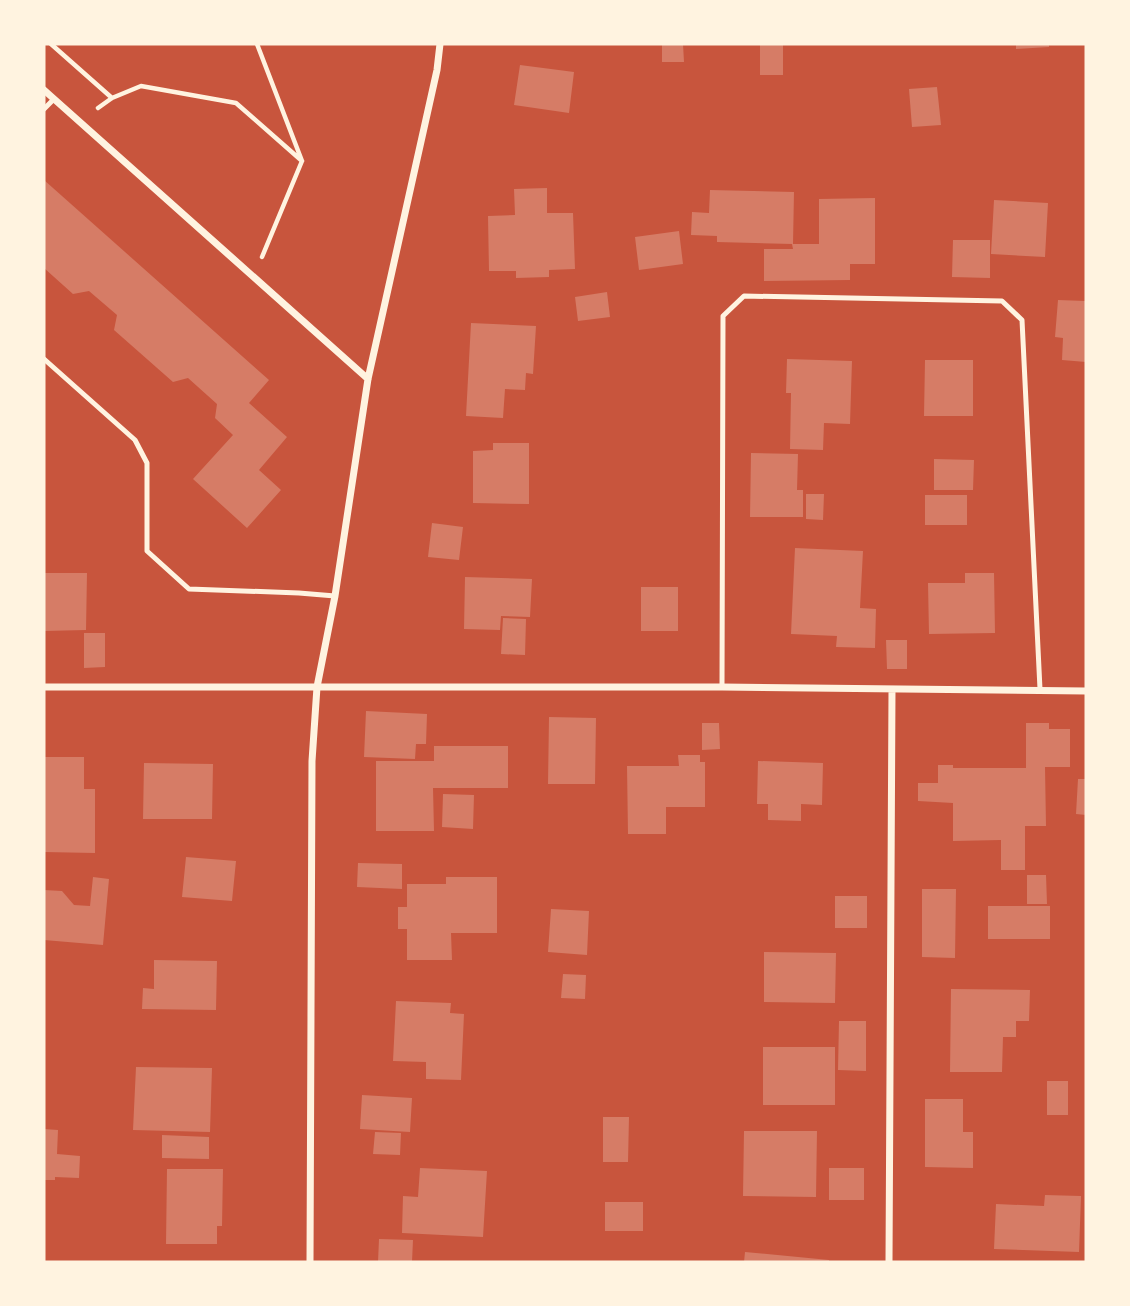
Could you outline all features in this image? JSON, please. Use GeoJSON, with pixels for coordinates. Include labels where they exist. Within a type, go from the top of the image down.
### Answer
{"type":"FeatureCollection","features":[{"type":"Feature","properties":{"kind":"street"},"geometry":{"type":"LineString","coordinates":[[310,1262],[312,761],[317,687],[335,596],[368,379],[437,70],[440,44]]}},
{"type":"Feature","properties":{"kind":"street"},"geometry":{"type":"LineString","coordinates":[[44,90],[368,379]]}},
{"type":"Feature","properties":{"kind":"street"},"geometry":{"type":"LineString","coordinates":[[44,687],[722,687],[1086,691]]}},
{"type":"Feature","properties":{"kind":"street"},"geometry":{"type":"LineString","coordinates":[[889,1262],[892,690]]}},
{"type":"Feature","properties":{"kind":"lane"},"geometry":{"type":"LineString","coordinates":[[44,109],[54,99]]}},
{"type":"Feature","properties":{"kind":"lane"},"geometry":{"type":"LineString","coordinates":[[722,687],[723,316],[744,296],[1002,301],[1021,320],[1040,690]]}},
{"type":"Feature","properties":{"kind":"lane"},"geometry":{"type":"LineString","coordinates":[[44,359],[135,440],[148,464],[147,551],[190,589],[335,596]]}},
{"type":"Feature","properties":{"kind":"path"},"geometry":{"type":"LineString","coordinates":[[51,44],[112,98]]}},
{"type":"Feature","properties":{"kind":"path"},"geometry":{"type":"LineString","coordinates":[[254,278],[302,161],[257,44]]}},
{"type":"Feature","properties":{"kind":"path"},"geometry":{"type":"LineString","coordinates":[[97,108],[112,98],[141,86],[236,103],[302,161]]}},
{"type":"Feature","properties":{"kind":"building"},"geometry":{"type":"Polygon","coordinates":[[[662,44],[683,44],[684,62],[662,62],[662,44]]]}},
{"type":"Feature","properties":{"kind":"building"},"geometry":{"type":"Polygon","coordinates":[[[760,44],[783,44],[783,75],[760,75],[760,44]]]}},
{"type":"Feature","properties":{"kind":"building"},"geometry":{"type":"Polygon","coordinates":[[[1016,44],[1049,44],[1049,47],[1016,49],[1016,44]]]}},
{"type":"Feature","properties":{"kind":"building"},"geometry":{"type":"Polygon","coordinates":[[[520,65],[574,72],[569,113],[514,105],[520,65]]]}},
{"type":"Feature","properties":{"kind":"building"},"geometry":{"type":"Polygon","coordinates":[[[937,87],[941,125],[912,127],[909,89],[937,87]]]}},
{"type":"Feature","properties":{"kind":"building"},"geometry":{"type":"Polygon","coordinates":[[[44,180],[269,380],[249,403],[287,437],[259,470],[281,490],[247,528],[193,479],[233,435],[215,418],[217,404],[188,378],[173,382],[114,330],[117,315],[89,291],[73,294],[44,268],[44,180]]]}},
{"type":"Feature","properties":{"kind":"building"},"geometry":{"type":"Polygon","coordinates":[[[547,188],[547,213],[573,213],[575,269],[549,270],[549,277],[516,278],[516,271],[489,271],[488,216],[515,215],[514,189],[547,188]]]}},
{"type":"Feature","properties":{"kind":"building"},"geometry":{"type":"Polygon","coordinates":[[[710,190],[794,192],[793,244],[717,242],[717,236],[691,235],[692,212],[709,213],[710,190]]]}},
{"type":"Feature","properties":{"kind":"building"},"geometry":{"type":"Polygon","coordinates":[[[875,198],[875,264],[850,264],[850,280],[764,281],[764,249],[793,249],[792,244],[819,244],[819,199],[875,198]]]}},
{"type":"Feature","properties":{"kind":"building"},"geometry":{"type":"Polygon","coordinates":[[[994,200],[1048,203],[1045,257],[991,254],[994,200]]]}},
{"type":"Feature","properties":{"kind":"building"},"geometry":{"type":"Polygon","coordinates":[[[679,231],[683,264],[639,270],[635,237],[679,231]]]}},
{"type":"Feature","properties":{"kind":"building"},"geometry":{"type":"Polygon","coordinates":[[[953,240],[990,240],[990,278],[952,277],[953,240]]]}},
{"type":"Feature","properties":{"kind":"building"},"geometry":{"type":"Polygon","coordinates":[[[607,292],[610,317],[578,321],[575,297],[607,292]]]}},
{"type":"Feature","properties":{"kind":"building"},"geometry":{"type":"Polygon","coordinates":[[[1058,300],[1086,301],[1086,362],[1062,360],[1063,338],[1055,337],[1058,300]]]}},
{"type":"Feature","properties":{"kind":"building"},"geometry":{"type":"Polygon","coordinates":[[[471,323],[536,326],[533,374],[526,373],[525,390],[505,389],[503,418],[466,416],[471,323]]]}},
{"type":"Feature","properties":{"kind":"building"},"geometry":{"type":"Polygon","coordinates":[[[787,359],[852,361],[850,424],[824,423],[823,450],[790,449],[791,393],[786,393],[787,359]]]}},
{"type":"Feature","properties":{"kind":"building"},"geometry":{"type":"Polygon","coordinates":[[[925,360],[973,360],[973,416],[924,416],[925,360]]]}},
{"type":"Feature","properties":{"kind":"building"},"geometry":{"type":"Polygon","coordinates":[[[493,443],[529,443],[529,504],[473,503],[473,451],[493,450],[493,443]]]}},
{"type":"Feature","properties":{"kind":"building"},"geometry":{"type":"Polygon","coordinates":[[[751,453],[798,454],[797,490],[803,490],[803,517],[750,517],[751,453]]]}},
{"type":"Feature","properties":{"kind":"building"},"geometry":{"type":"Polygon","coordinates":[[[934,459],[974,460],[973,490],[934,490],[934,459]]]}},
{"type":"Feature","properties":{"kind":"building"},"geometry":{"type":"Polygon","coordinates":[[[806,494],[824,494],[823,520],[806,519],[806,494]]]}},
{"type":"Feature","properties":{"kind":"building"},"geometry":{"type":"Polygon","coordinates":[[[925,495],[967,495],[967,525],[925,525],[925,495]]]}},
{"type":"Feature","properties":{"kind":"building"},"geometry":{"type":"Polygon","coordinates":[[[432,523],[463,527],[459,560],[428,557],[432,523]]]}},
{"type":"Feature","properties":{"kind":"building"},"geometry":{"type":"Polygon","coordinates":[[[795,548],[863,551],[860,608],[876,609],[875,648],[836,647],[837,636],[791,634],[795,548]]]}},
{"type":"Feature","properties":{"kind":"building"},"geometry":{"type":"Polygon","coordinates":[[[44,573],[87,573],[86,630],[44,631],[44,573]]]}},
{"type":"Feature","properties":{"kind":"building"},"geometry":{"type":"Polygon","coordinates":[[[965,573],[994,573],[995,633],[929,634],[928,583],[965,583],[965,573]]]}},
{"type":"Feature","properties":{"kind":"building"},"geometry":{"type":"Polygon","coordinates":[[[465,577],[532,579],[530,617],[501,616],[500,630],[464,629],[465,577]]]}},
{"type":"Feature","properties":{"kind":"building"},"geometry":{"type":"Polygon","coordinates":[[[641,587],[678,587],[678,631],[641,631],[641,587]]]}},
{"type":"Feature","properties":{"kind":"building"},"geometry":{"type":"Polygon","coordinates":[[[503,618],[526,619],[525,655],[501,654],[503,618]]]}},
{"type":"Feature","properties":{"kind":"building"},"geometry":{"type":"Polygon","coordinates":[[[84,633],[105,633],[105,667],[84,668],[84,633]]]}},
{"type":"Feature","properties":{"kind":"building"},"geometry":{"type":"Polygon","coordinates":[[[886,640],[907,640],[907,669],[887,669],[886,640]]]}},
{"type":"Feature","properties":{"kind":"building"},"geometry":{"type":"Polygon","coordinates":[[[366,711],[427,714],[426,744],[416,744],[415,759],[364,757],[366,711]]]}},
{"type":"Feature","properties":{"kind":"building"},"geometry":{"type":"Polygon","coordinates":[[[549,717],[596,718],[595,784],[548,784],[549,717]]]}},
{"type":"Feature","properties":{"kind":"building"},"geometry":{"type":"Polygon","coordinates":[[[702,723],[719,723],[720,749],[702,750],[702,723]]]}},
{"type":"Feature","properties":{"kind":"building"},"geometry":{"type":"Polygon","coordinates":[[[1026,723],[1049,723],[1049,729],[1070,729],[1070,767],[1045,767],[1046,826],[1025,826],[1025,870],[1001,870],[1001,840],[953,841],[953,803],[918,801],[918,783],[938,783],[938,765],[953,765],[953,768],[1026,768],[1026,723]]]}},
{"type":"Feature","properties":{"kind":"building"},"geometry":{"type":"Polygon","coordinates":[[[434,746],[508,746],[508,788],[433,788],[434,831],[376,831],[376,761],[434,761],[434,746]]]}},
{"type":"Feature","properties":{"kind":"building"},"geometry":{"type":"Polygon","coordinates":[[[678,755],[700,755],[700,762],[705,762],[705,807],[666,807],[666,834],[628,834],[627,766],[679,766],[678,755]]]}},
{"type":"Feature","properties":{"kind":"building"},"geometry":{"type":"Polygon","coordinates":[[[44,757],[84,757],[84,789],[95,789],[95,853],[44,852],[44,757]]]}},
{"type":"Feature","properties":{"kind":"building"},"geometry":{"type":"Polygon","coordinates":[[[758,761],[823,763],[822,805],[801,804],[801,821],[768,820],[768,804],[757,804],[758,761]]]}},
{"type":"Feature","properties":{"kind":"building"},"geometry":{"type":"Polygon","coordinates":[[[144,763],[213,764],[212,819],[143,819],[144,763]]]}},
{"type":"Feature","properties":{"kind":"building"},"geometry":{"type":"Polygon","coordinates":[[[1078,779],[1086,779],[1086,815],[1076,814],[1078,779]]]}},
{"type":"Feature","properties":{"kind":"building"},"geometry":{"type":"Polygon","coordinates":[[[443,794],[474,795],[473,829],[442,827],[443,794]]]}},
{"type":"Feature","properties":{"kind":"building"},"geometry":{"type":"Polygon","coordinates":[[[186,857],[236,861],[232,901],[182,897],[186,857]]]}},
{"type":"Feature","properties":{"kind":"building"},"geometry":{"type":"Polygon","coordinates":[[[358,863],[402,864],[402,889],[357,887],[358,863]]]}},
{"type":"Feature","properties":{"kind":"building"},"geometry":{"type":"Polygon","coordinates":[[[1027,875],[1046,875],[1047,904],[1027,904],[1027,875]]]}},
{"type":"Feature","properties":{"kind":"building"},"geometry":{"type":"Polygon","coordinates":[[[93,877],[109,879],[103,945],[44,940],[44,890],[62,891],[74,905],[90,906],[93,877]]]}},
{"type":"Feature","properties":{"kind":"building"},"geometry":{"type":"Polygon","coordinates":[[[446,877],[497,877],[497,933],[451,933],[452,960],[407,960],[407,929],[398,929],[398,907],[407,907],[407,884],[446,884],[446,877]]]}},
{"type":"Feature","properties":{"kind":"building"},"geometry":{"type":"Polygon","coordinates":[[[922,889],[956,889],[955,958],[922,957],[922,889]]]}},
{"type":"Feature","properties":{"kind":"building"},"geometry":{"type":"Polygon","coordinates":[[[835,896],[867,896],[867,928],[835,928],[835,896]]]}},
{"type":"Feature","properties":{"kind":"building"},"geometry":{"type":"Polygon","coordinates":[[[988,906],[1050,906],[1050,939],[988,939],[988,906]]]}},
{"type":"Feature","properties":{"kind":"building"},"geometry":{"type":"Polygon","coordinates":[[[551,909],[589,911],[587,955],[548,952],[551,909]]]}},
{"type":"Feature","properties":{"kind":"building"},"geometry":{"type":"Polygon","coordinates":[[[764,952],[836,953],[835,1003],[764,1002],[764,952]]]}},
{"type":"Feature","properties":{"kind":"building"},"geometry":{"type":"Polygon","coordinates":[[[154,960],[217,961],[216,1010],[142,1009],[143,988],[154,989],[154,960]]]}},
{"type":"Feature","properties":{"kind":"building"},"geometry":{"type":"Polygon","coordinates":[[[563,974],[586,975],[585,999],[561,998],[563,974]]]}},
{"type":"Feature","properties":{"kind":"building"},"geometry":{"type":"Polygon","coordinates":[[[951,989],[1030,990],[1029,1021],[1016,1021],[1016,1037],[1003,1037],[1002,1072],[950,1072],[951,989]]]}},
{"type":"Feature","properties":{"kind":"building"},"geometry":{"type":"Polygon","coordinates":[[[396,1001],[451,1003],[450,1013],[464,1014],[461,1080],[426,1079],[426,1062],[393,1061],[396,1001]]]}},
{"type":"Feature","properties":{"kind":"building"},"geometry":{"type":"Polygon","coordinates":[[[839,1021],[866,1021],[866,1071],[838,1070],[839,1021]]]}},
{"type":"Feature","properties":{"kind":"building"},"geometry":{"type":"Polygon","coordinates":[[[763,1047],[835,1047],[835,1105],[763,1105],[763,1047]]]}},
{"type":"Feature","properties":{"kind":"building"},"geometry":{"type":"Polygon","coordinates":[[[136,1067],[212,1068],[210,1132],[133,1130],[136,1067]]]}},
{"type":"Feature","properties":{"kind":"building"},"geometry":{"type":"Polygon","coordinates":[[[1047,1081],[1068,1081],[1068,1115],[1047,1115],[1047,1081]]]}},
{"type":"Feature","properties":{"kind":"building"},"geometry":{"type":"Polygon","coordinates":[[[362,1095],[412,1098],[410,1132],[360,1129],[362,1095]]]}},
{"type":"Feature","properties":{"kind":"building"},"geometry":{"type":"Polygon","coordinates":[[[925,1099],[963,1099],[963,1132],[973,1132],[973,1168],[925,1167],[925,1099]]]}},
{"type":"Feature","properties":{"kind":"building"},"geometry":{"type":"Polygon","coordinates":[[[603,1117],[629,1117],[628,1162],[603,1162],[603,1117]]]}},
{"type":"Feature","properties":{"kind":"building"},"geometry":{"type":"Polygon","coordinates":[[[44,1129],[58,1130],[57,1154],[80,1156],[79,1178],[55,1177],[55,1180],[44,1180],[44,1129]]]}},
{"type":"Feature","properties":{"kind":"building"},"geometry":{"type":"Polygon","coordinates":[[[744,1131],[817,1131],[816,1197],[743,1196],[744,1131]]]}},
{"type":"Feature","properties":{"kind":"building"},"geometry":{"type":"Polygon","coordinates":[[[375,1132],[401,1133],[400,1155],[373,1154],[375,1132]]]}},
{"type":"Feature","properties":{"kind":"building"},"geometry":{"type":"Polygon","coordinates":[[[162,1135],[209,1137],[209,1159],[162,1158],[162,1135]]]}},
{"type":"Feature","properties":{"kind":"building"},"geometry":{"type":"Polygon","coordinates":[[[420,1168],[487,1171],[483,1237],[402,1233],[403,1196],[418,1197],[420,1168]]]}},
{"type":"Feature","properties":{"kind":"building"},"geometry":{"type":"Polygon","coordinates":[[[829,1168],[864,1168],[864,1200],[829,1200],[829,1168]]]}},
{"type":"Feature","properties":{"kind":"building"},"geometry":{"type":"Polygon","coordinates":[[[167,1169],[223,1169],[222,1226],[217,1226],[217,1244],[166,1244],[167,1169]]]}},
{"type":"Feature","properties":{"kind":"building"},"geometry":{"type":"Polygon","coordinates":[[[1045,1195],[1081,1196],[1079,1252],[994,1249],[996,1204],[1044,1206],[1045,1195]]]}},
{"type":"Feature","properties":{"kind":"building"},"geometry":{"type":"Polygon","coordinates":[[[605,1202],[643,1202],[643,1231],[605,1231],[605,1202]]]}},
{"type":"Feature","properties":{"kind":"building"},"geometry":{"type":"Polygon","coordinates":[[[379,1239],[413,1240],[412,1262],[378,1262],[379,1239]]]}},
{"type":"Feature","properties":{"kind":"building"},"geometry":{"type":"Polygon","coordinates":[[[745,1252],[829,1260],[829,1262],[744,1262],[745,1252]]]}}]}
